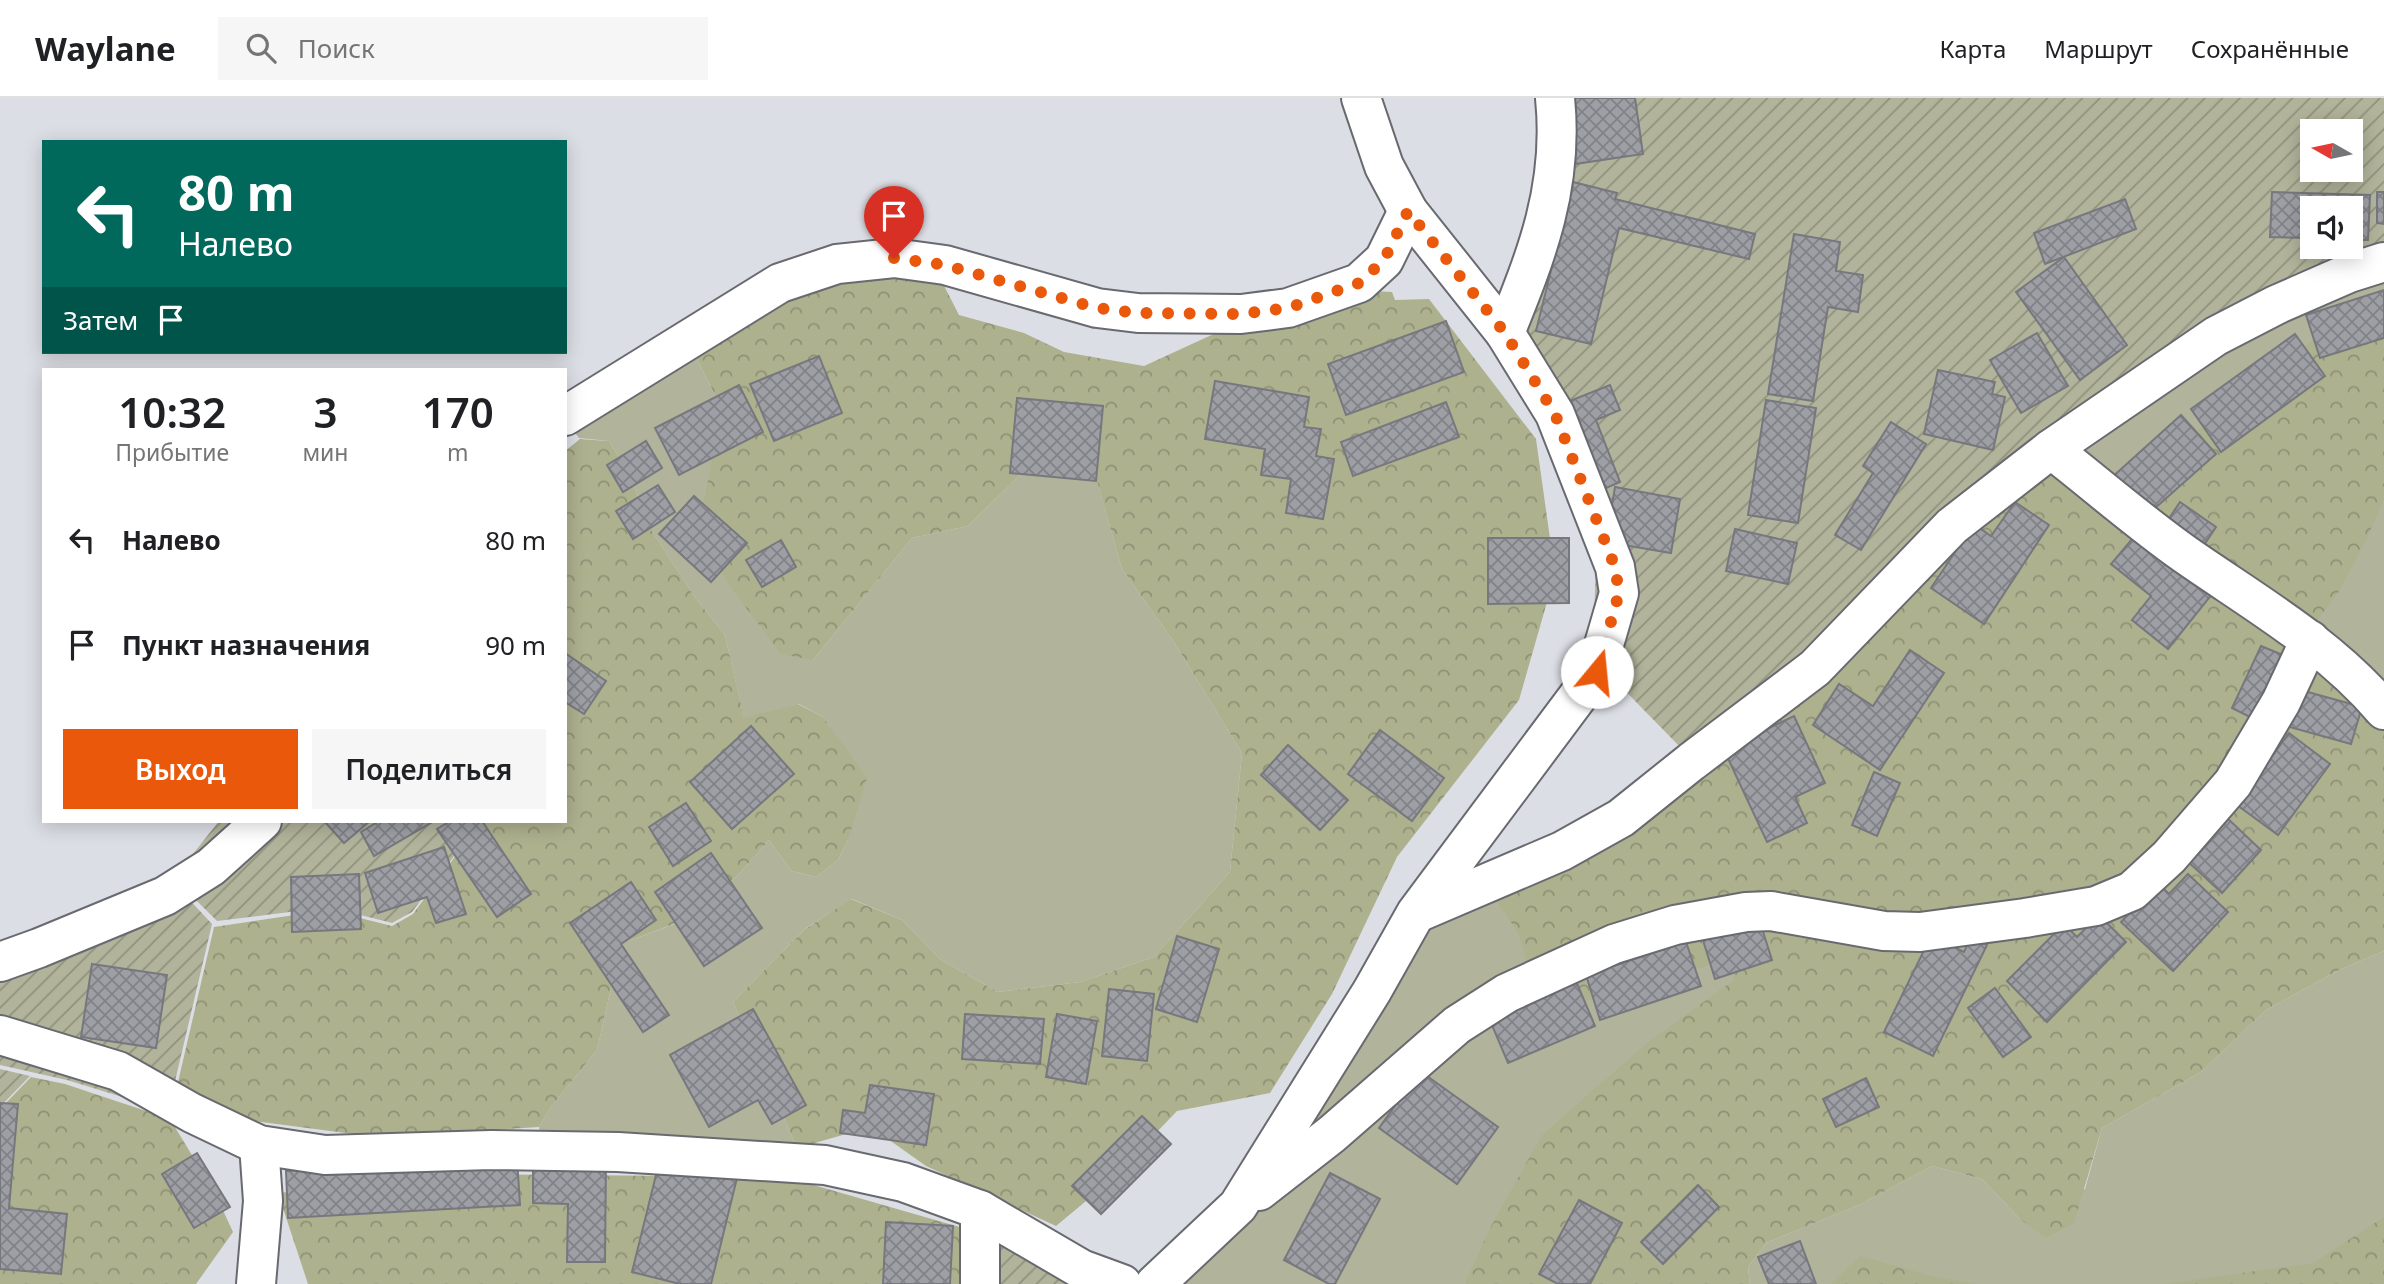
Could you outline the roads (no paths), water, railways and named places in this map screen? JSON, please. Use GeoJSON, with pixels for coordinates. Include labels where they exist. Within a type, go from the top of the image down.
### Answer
{"type":"FeatureCollection","features":[{"type":"Feature","properties":{"kind":"street"},"geometry":{"type":"LineString","coordinates":[[1238,1206],[1372,991],[1416,913],[1597,672],[1619,593],[1615,567],[1555,414],[1505,333],[1408,211],[1384,166],[1361,98]]}},
{"type":"Feature","properties":{"kind":"street"},"geometry":{"type":"LineString","coordinates":[[1505,333],[1531,268],[1551,195],[1557,160],[1558,125],[1555,98]]}},
{"type":"Feature","properties":{"kind":"street"},"geometry":{"type":"LineString","coordinates":[[567,415],[780,283],[836,264],[894,258],[945,265],[1097,308],[1138,313],[1241,314],[1288,308],[1359,283],[1384,260],[1408,211]]}},
{"type":"Feature","properties":{"kind":"street"},"geometry":{"type":"LineString","coordinates":[[1416,913],[1562,852],[1621,818],[1815,668],[1952,526],[2051,449],[2216,336],[2276,305],[2349,273],[2384,262]]}},
{"type":"Feature","properties":{"kind":"street"},"geometry":{"type":"LineString","coordinates":[[2051,449],[2185,555],[2310,640],[2367,690],[2384,710]]}},
{"type":"Feature","properties":{"kind":"street"},"geometry":{"type":"LineString","coordinates":[[1155,1284],[1238,1206],[1332,1134],[1457,1024],[1507,993],[1614,943],[1675,925],[1746,912],[1771,911],[1884,932],[1920,932],[2096,906],[2132,891],[2169,856],[2234,783],[2281,702],[2310,640]]}},
{"type":"Feature","properties":{"kind":"street"},"geometry":{"type":"LineString","coordinates":[[0,962],[165,896],[211,867],[260,823]]}},
{"type":"Feature","properties":{"kind":"street"},"geometry":{"type":"LineString","coordinates":[[0,1035],[118,1071],[192,1113],[258,1145],[326,1155],[491,1150],[593,1152],[825,1165],[903,1182],[980,1210],[1081,1269],[1122,1284]]}},
{"type":"Feature","properties":{"kind":"street"},"geometry":{"type":"LineString","coordinates":[[256,1284],[263,1201],[258,1145]]}},
{"type":"Feature","properties":{"kind":"street"},"geometry":{"type":"LineString","coordinates":[[980,1210],[980,1284]]}}]}
